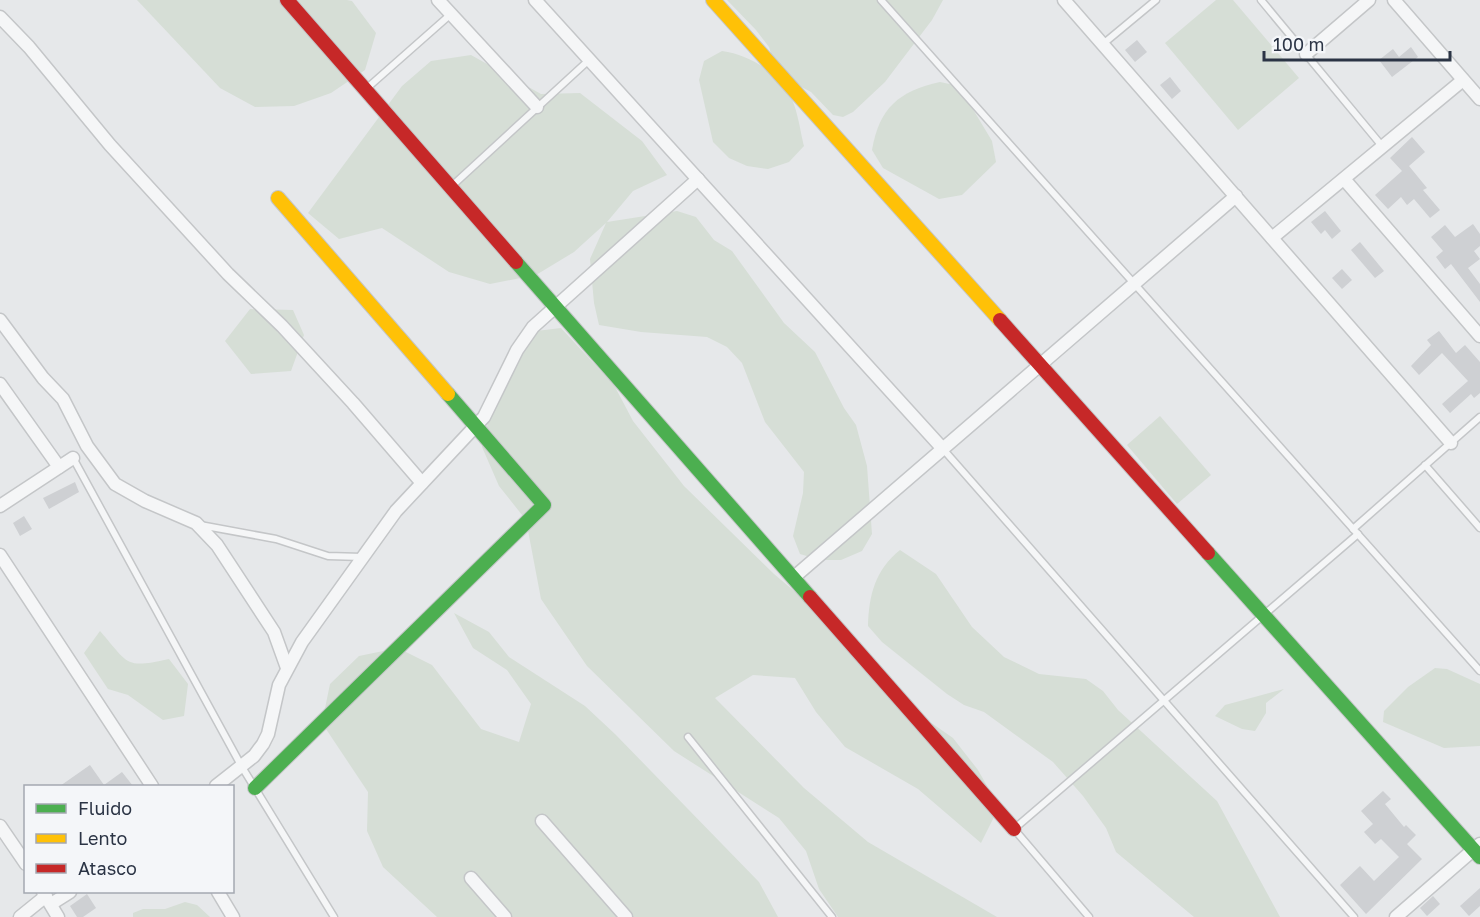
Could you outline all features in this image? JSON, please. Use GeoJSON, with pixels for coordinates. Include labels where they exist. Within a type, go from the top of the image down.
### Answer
{"type":"FeatureCollection","features":[{"type":"Feature","properties":{"kind":"street"},"geometry":{"type":"LineString","coordinates":[[286,0],[1014,829]]}},
{"type":"Feature","properties":{"kind":"street"},"geometry":{"type":"LineString","coordinates":[[438,0],[537,108]]}},
{"type":"Feature","properties":{"kind":"street"},"geometry":{"type":"LineString","coordinates":[[535,0],[943,449]]}},
{"type":"Feature","properties":{"kind":"street"},"geometry":{"type":"LineString","coordinates":[[713,0],[1039,366],[1478,851],[1396,917]]}},
{"type":"Feature","properties":{"kind":"street"},"geometry":{"type":"LineString","coordinates":[[1064,0],[1450,443]]}},
{"type":"Feature","properties":{"kind":"street"},"geometry":{"type":"LineString","coordinates":[[1306,54],[1369,0]]}},
{"type":"Feature","properties":{"kind":"street"},"geometry":{"type":"LineString","coordinates":[[1394,0],[1480,99]]}},
{"type":"Feature","properties":{"kind":"street"},"geometry":{"type":"LineString","coordinates":[[0,17],[110,145],[228,274],[282,326],[422,483]]}},
{"type":"Feature","properties":{"kind":"street"},"geometry":{"type":"LineString","coordinates":[[1272,238],[1463,80]]}},
{"type":"Feature","properties":{"kind":"street"},"geometry":{"type":"LineString","coordinates":[[1344,178],[1480,336]]}},
{"type":"Feature","properties":{"kind":"street"},"geometry":{"type":"LineString","coordinates":[[217,785],[254,756],[268,734],[279,685],[302,642],[396,511],[484,417],[523,340],[554,306],[698,179]]}},
{"type":"Feature","properties":{"kind":"street"},"geometry":{"type":"LineString","coordinates":[[793,578],[1236,196]]}},
{"type":"Feature","properties":{"kind":"street"},"geometry":{"type":"LineString","coordinates":[[255,788],[544,505],[474,427],[278,198]]}},
{"type":"Feature","properties":{"kind":"street"},"geometry":{"type":"LineString","coordinates":[[0,320],[43,378],[63,399],[87,446],[115,484],[145,501],[198,524],[218,545],[274,632],[287,668]]}},
{"type":"Feature","properties":{"kind":"street"},"geometry":{"type":"LineString","coordinates":[[0,384],[59,467]]}},
{"type":"Feature","properties":{"kind":"street"},"geometry":{"type":"LineString","coordinates":[[0,506],[73,458]]}},
{"type":"Feature","properties":{"kind":"street"},"geometry":{"type":"LineString","coordinates":[[0,555],[151,785]]}},
{"type":"Feature","properties":{"kind":"street"},"geometry":{"type":"LineString","coordinates":[[543,821],[626,917]]}},
{"type":"Feature","properties":{"kind":"street"},"geometry":{"type":"LineString","coordinates":[[0,826],[24,861]]}},
{"type":"Feature","properties":{"kind":"street"},"geometry":{"type":"LineString","coordinates":[[471,878],[505,917]]}},
{"type":"Feature","properties":{"kind":"street"},"geometry":{"type":"LineString","coordinates":[[20,917],[47,897],[62,893]]}},
{"type":"Feature","properties":{"kind":"street"},"geometry":{"type":"LineString","coordinates":[[219,893],[233,917]]}},
{"type":"Feature","properties":{"kind":"street"},"geometry":{"type":"LineString","coordinates":[[47,897],[58,917]]}},
{"type":"Feature","properties":{"kind":"lane"},"geometry":{"type":"LineString","coordinates":[[881,0],[1480,671]]}},
{"type":"Feature","properties":{"kind":"lane"},"geometry":{"type":"LineString","coordinates":[[1103,44],[1155,0]]}},
{"type":"Feature","properties":{"kind":"lane"},"geometry":{"type":"LineString","coordinates":[[1261,0],[1383,147]]}},
{"type":"Feature","properties":{"kind":"lane"},"geometry":{"type":"LineString","coordinates":[[366,90],[451,14]]}},
{"type":"Feature","properties":{"kind":"lane"},"geometry":{"type":"LineString","coordinates":[[450,187],[589,60]]}},
{"type":"Feature","properties":{"kind":"lane"},"geometry":{"type":"LineString","coordinates":[[1089,917],[1014,829],[1263,615],[1480,417]]}},
{"type":"Feature","properties":{"kind":"lane"},"geometry":{"type":"LineString","coordinates":[[943,449],[1354,917]]}},
{"type":"Feature","properties":{"kind":"lane"},"geometry":{"type":"LineString","coordinates":[[73,458],[242,767],[334,917]]}},
{"type":"Feature","properties":{"kind":"lane"},"geometry":{"type":"LineString","coordinates":[[1425,465],[1480,528]]}},
{"type":"Feature","properties":{"kind":"lane"},"geometry":{"type":"LineString","coordinates":[[198,524],[276,539],[328,556],[363,557]]}},
{"type":"Feature","properties":{"kind":"lane"},"geometry":{"type":"LineString","coordinates":[[688,737],[832,917]]}},
{"type":"Feature","properties":{"kind":"shaded area"},"geometry":{"type":"Polygon","coordinates":[[[137,0],[347,0],[352,1],[376,33],[365,70],[331,93],[294,106],[255,107],[220,88],[137,0]]]}},
{"type":"Feature","properties":{"kind":"shaded area"},"geometry":{"type":"Polygon","coordinates":[[[727,0],[943,0],[932,20],[885,82],[853,112],[843,117],[833,115],[811,92],[792,82],[772,57],[769,47],[756,30],[727,0]]]}},
{"type":"Feature","properties":{"kind":"shaded area"},"geometry":{"type":"Polygon","coordinates":[[[1216,0],[1233,0],[1299,78],[1238,130],[1165,43],[1216,0]]]}},
{"type":"Feature","properties":{"kind":"shaded area"},"geometry":{"type":"Polygon","coordinates":[[[722,51],[759,64],[775,76],[788,92],[796,111],[804,146],[789,162],[768,169],[747,166],[729,158],[713,142],[699,80],[704,61],[722,51]]]}},
{"type":"Feature","properties":{"kind":"shaded area"},"geometry":{"type":"Polygon","coordinates":[[[471,55],[541,94],[580,93],[642,141],[667,175],[633,191],[607,222],[677,211],[696,217],[714,240],[732,251],[784,323],[815,352],[844,408],[856,425],[867,466],[872,534],[862,551],[841,560],[820,560],[800,554],[793,536],[803,493],[804,472],[765,422],[742,363],[727,347],[707,337],[641,332],[599,325],[594,303],[590,259],[606,223],[574,252],[536,275],[490,284],[449,272],[382,228],[339,239],[308,213],[402,86],[431,61],[471,55]]]}},
{"type":"Feature","properties":{"kind":"shaded area"},"geometry":{"type":"Polygon","coordinates":[[[940,82],[959,86],[992,141],[996,162],[962,195],[939,199],[883,168],[872,150],[880,123],[893,104],[902,96],[940,82]]]}},
{"type":"Feature","properties":{"kind":"shaded area"},"geometry":{"type":"Polygon","coordinates":[[[250,309],[293,310],[304,335],[291,371],[251,374],[225,341],[250,309]]]}},
{"type":"Feature","properties":{"kind":"shaded area"},"geometry":{"type":"Polygon","coordinates":[[[561,328],[614,385],[633,421],[684,486],[774,574],[838,628],[887,692],[953,738],[978,770],[999,807],[981,843],[918,789],[845,747],[816,712],[795,678],[753,675],[715,698],[804,788],[868,842],[997,917],[838,917],[819,889],[806,851],[779,818],[674,751],[587,666],[541,599],[526,520],[499,486],[482,447],[502,366],[520,333],[561,328]]]}},
{"type":"Feature","properties":{"kind":"shaded area"},"geometry":{"type":"Polygon","coordinates":[[[1160,416],[1211,475],[1177,504],[1127,445],[1160,416]]]}},
{"type":"Feature","properties":{"kind":"shaded area"},"geometry":{"type":"Polygon","coordinates":[[[900,550],[936,574],[972,627],[1004,657],[1039,674],[1086,679],[1103,691],[1118,710],[1217,801],[1280,917],[1194,917],[1116,852],[1106,828],[1083,796],[1053,762],[984,712],[964,705],[947,694],[882,642],[868,626],[870,604],[879,575],[900,550]]]}},
{"type":"Feature","properties":{"kind":"shaded area"},"geometry":{"type":"Polygon","coordinates":[[[454,613],[489,632],[509,657],[585,706],[615,734],[759,882],[778,917],[437,917],[383,867],[367,831],[368,792],[322,723],[330,684],[359,656],[398,648],[432,665],[481,729],[519,742],[531,704],[507,670],[473,648],[454,613]]]}},
{"type":"Feature","properties":{"kind":"shaded area"},"geometry":{"type":"Polygon","coordinates":[[[100,631],[128,661],[143,663],[169,659],[188,684],[184,716],[163,720],[128,695],[108,689],[84,653],[100,631]]]}},
{"type":"Feature","properties":{"kind":"shaded area"},"geometry":{"type":"Polygon","coordinates":[[[1435,668],[1447,669],[1480,684],[1480,746],[1444,748],[1383,722],[1384,711],[1408,687],[1435,668]]]}},
{"type":"Feature","properties":{"kind":"shaded area"},"geometry":{"type":"Polygon","coordinates":[[[1284,689],[1266,703],[1266,713],[1255,731],[1242,729],[1215,716],[1225,705],[1284,689]]]}},
{"type":"Feature","properties":{"kind":"shaded area"},"geometry":{"type":"Polygon","coordinates":[[[185,902],[197,905],[210,917],[133,917],[133,913],[143,909],[165,909],[185,902]]]}},
{"type":"Feature","properties":{"kind":"building"},"geometry":{"type":"Polygon","coordinates":[[[1137,40],[1147,52],[1135,62],[1125,50],[1137,40]]]}},
{"type":"Feature","properties":{"kind":"building"},"geometry":{"type":"Polygon","coordinates":[[[1411,47],[1418,57],[1392,77],[1379,60],[1393,49],[1399,57],[1411,47]]]}},
{"type":"Feature","properties":{"kind":"building"},"geometry":{"type":"Polygon","coordinates":[[[1170,77],[1181,91],[1172,99],[1160,85],[1170,77]]]}},
{"type":"Feature","properties":{"kind":"building"},"geometry":{"type":"Polygon","coordinates":[[[1412,137],[1425,152],[1409,166],[1427,188],[1423,190],[1440,210],[1430,218],[1414,199],[1407,205],[1401,197],[1388,209],[1375,195],[1402,171],[1390,158],[1412,137]]]}},
{"type":"Feature","properties":{"kind":"building"},"geometry":{"type":"Polygon","coordinates":[[[1325,211],[1341,231],[1332,239],[1325,230],[1321,234],[1311,222],[1325,211]]]}},
{"type":"Feature","properties":{"kind":"building"},"geometry":{"type":"Polygon","coordinates":[[[1473,224],[1480,234],[1480,246],[1474,251],[1480,259],[1468,268],[1480,284],[1480,302],[1451,264],[1445,269],[1436,257],[1443,251],[1431,237],[1445,225],[1455,237],[1473,224]]]}},
{"type":"Feature","properties":{"kind":"building"},"geometry":{"type":"Polygon","coordinates":[[[1360,242],[1384,271],[1375,278],[1351,250],[1360,242]]]}},
{"type":"Feature","properties":{"kind":"building"},"geometry":{"type":"Polygon","coordinates":[[[1342,269],[1352,280],[1342,289],[1332,278],[1342,269]]]}},
{"type":"Feature","properties":{"kind":"building"},"geometry":{"type":"Polygon","coordinates":[[[1439,331],[1456,353],[1465,345],[1480,362],[1480,393],[1474,398],[1471,394],[1450,413],[1442,404],[1468,381],[1442,353],[1419,375],[1411,366],[1431,345],[1427,340],[1439,331]]]}},
{"type":"Feature","properties":{"kind":"building"},"geometry":{"type":"Polygon","coordinates":[[[75,482],[79,492],[49,509],[43,498],[75,482]]]}},
{"type":"Feature","properties":{"kind":"building"},"geometry":{"type":"Polygon","coordinates":[[[24,516],[32,529],[20,536],[13,523],[24,516]]]}},
{"type":"Feature","properties":{"kind":"building"},"geometry":{"type":"Polygon","coordinates":[[[90,765],[104,785],[61,785],[90,765]]]}},
{"type":"Feature","properties":{"kind":"building"},"geometry":{"type":"Polygon","coordinates":[[[122,772],[132,785],[104,785],[122,772]]]}},
{"type":"Feature","properties":{"kind":"building"},"geometry":{"type":"Polygon","coordinates":[[[1383,791],[1391,799],[1385,804],[1404,827],[1406,825],[1416,835],[1407,844],[1422,859],[1366,914],[1340,885],[1360,866],[1374,881],[1399,857],[1381,839],[1375,844],[1364,832],[1373,824],[1361,811],[1383,791]]]}},
{"type":"Feature","properties":{"kind":"building"},"geometry":{"type":"Polygon","coordinates":[[[1480,888],[1480,906],[1469,916],[1460,906],[1480,888]]]}},
{"type":"Feature","properties":{"kind":"building"},"geometry":{"type":"Polygon","coordinates":[[[87,894],[96,908],[83,917],[77,917],[70,906],[87,894]]]}},
{"type":"Feature","properties":{"kind":"building"},"geometry":{"type":"Polygon","coordinates":[[[1433,896],[1440,904],[1427,916],[1420,908],[1433,896]]]}},
{"type":"Feature","properties":{"kind":"traffic: fast"},"geometry":{"type":"LineString","coordinates":[[516,262],[810,597]]}},
{"type":"Feature","properties":{"kind":"traffic: fast"},"geometry":{"type":"LineString","coordinates":[[255,788],[544,505],[448,394]]}},
{"type":"Feature","properties":{"kind":"traffic: fast"},"geometry":{"type":"LineString","coordinates":[[1208,553],[1480,857]]}},
{"type":"Feature","properties":{"kind":"traffic: slow"},"geometry":{"type":"LineString","coordinates":[[713,0],[1000,320]]}},
{"type":"Feature","properties":{"kind":"traffic: slow"},"geometry":{"type":"LineString","coordinates":[[278,198],[448,394]]}},
{"type":"Feature","properties":{"kind":"traffic: jam"},"geometry":{"type":"LineString","coordinates":[[287,0],[516,262]]}},
{"type":"Feature","properties":{"kind":"traffic: jam"},"geometry":{"type":"LineString","coordinates":[[1000,320],[1208,553]]}},
{"type":"Feature","properties":{"kind":"traffic: jam"},"geometry":{"type":"LineString","coordinates":[[810,597],[1014,829]]}}]}
